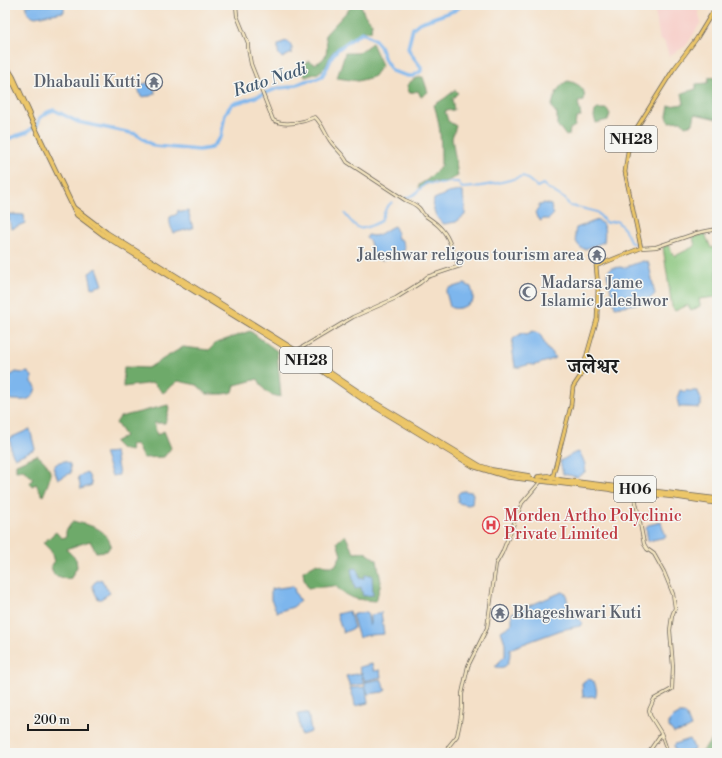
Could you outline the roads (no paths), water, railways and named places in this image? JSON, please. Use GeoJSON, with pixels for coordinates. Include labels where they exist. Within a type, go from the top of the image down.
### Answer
{"type":"FeatureCollection","features":[{"type":"Feature","properties":{"kind":"highway","name":"NH28"},"geometry":{"type":"LineString","coordinates":[[5,64],[14,77],[28,106],[32,122]]}},
{"type":"Feature","properties":{"kind":"highway","name":"NH28"},"geometry":{"type":"LineString","coordinates":[[5,71],[14,84],[77,215],[105,236],[281,343],[364,400],[473,466],[509,476],[552,482]]}},
{"type":"Feature","properties":{"kind":"highway","name":"NH28"},"geometry":{"type":"LineString","coordinates":[[281,343],[296,351],[372,401],[480,466],[492,470],[526,476],[541,478],[553,477]]}},
{"type":"Feature","properties":{"kind":"highway","name":"H06"},"geometry":{"type":"LineString","coordinates":[[553,477],[560,480],[717,499]]}},
{"type":"Feature","properties":{"kind":"highway","name":"H06"},"geometry":{"type":"LineString","coordinates":[[552,482],[717,503]]}},
{"type":"Feature","properties":{"kind":"main road","name":"NH28"},"geometry":{"type":"LineString","coordinates":[[641,248],[625,172],[630,142],[636,129],[673,70],[695,42],[717,5]]}},
{"type":"Feature","properties":{"kind":"main road"},"geometry":{"type":"LineString","coordinates":[[552,482],[571,405],[573,387],[581,375],[597,318],[598,286],[596,266],[641,248]]}},
{"type":"Feature","properties":{"kind":"street"},"geometry":{"type":"LineString","coordinates":[[236,5],[237,16],[247,38],[251,64],[273,120],[276,122],[302,122],[315,116],[323,126],[329,140],[347,162],[416,206],[423,215],[436,222],[445,233],[456,261],[460,266],[427,277],[396,298],[353,318],[296,351]]}},
{"type":"Feature","properties":{"kind":"street"},"geometry":{"type":"LineString","coordinates":[[641,248],[656,247],[697,233],[717,229]]}},
{"type":"Feature","properties":{"kind":"street"},"geometry":{"type":"LineString","coordinates":[[447,753],[448,747],[457,736],[462,708],[462,694],[468,666],[487,628],[496,564],[502,553],[522,503],[527,495],[542,480]]}},
{"type":"Feature","properties":{"kind":"street"},"geometry":{"type":"LineString","coordinates":[[634,492],[644,544],[647,549],[654,554],[664,572],[673,594],[675,608],[670,630],[673,667],[672,689],[654,699],[649,710],[651,717],[661,733],[668,753]]}},
{"type":"Feature","properties":{"kind":"street"},"geometry":{"type":"LineString","coordinates":[[648,753],[661,733]]}},
{"type":"Feature","properties":{"kind":"water"},"geometry":{"type":"Polygon","coordinates":[[[26,5],[64,5],[64,12],[35,17],[28,14],[26,5]]]}},
{"type":"Feature","properties":{"kind":"water"},"geometry":{"type":"Polygon","coordinates":[[[288,41],[292,48],[292,53],[282,58],[278,53],[278,45],[288,41]]]}},
{"type":"Feature","properties":{"kind":"water"},"geometry":{"type":"Polygon","coordinates":[[[151,82],[154,84],[155,94],[141,97],[138,88],[139,85],[151,82]]]}},
{"type":"Feature","properties":{"kind":"water"},"geometry":{"type":"Polygon","coordinates":[[[460,191],[463,193],[465,215],[456,222],[444,224],[438,219],[435,213],[433,206],[434,199],[448,193],[460,191]]]}},
{"type":"Feature","properties":{"kind":"water"},"geometry":{"type":"Polygon","coordinates":[[[544,203],[551,205],[554,214],[549,219],[543,219],[541,221],[537,218],[535,212],[539,208],[538,205],[544,203]]]}},
{"type":"Feature","properties":{"kind":"water"},"geometry":{"type":"Polygon","coordinates":[[[178,210],[181,212],[188,211],[193,228],[174,233],[170,225],[170,217],[177,214],[178,210]]]}},
{"type":"Feature","properties":{"kind":"water"},"geometry":{"type":"Polygon","coordinates":[[[8,214],[24,215],[25,223],[11,229],[8,214]]]}},
{"type":"Feature","properties":{"kind":"water"},"geometry":{"type":"Polygon","coordinates":[[[598,220],[604,227],[604,242],[585,249],[581,248],[577,244],[575,233],[576,228],[598,220]]]}},
{"type":"Feature","properties":{"kind":"water"},"geometry":{"type":"Polygon","coordinates":[[[394,226],[398,239],[401,239],[405,248],[404,251],[383,260],[379,260],[372,250],[370,242],[366,238],[368,235],[379,235],[394,226]]]}},
{"type":"Feature","properties":{"kind":"water"},"geometry":{"type":"Polygon","coordinates":[[[643,261],[648,262],[655,294],[651,298],[642,302],[615,307],[607,275],[608,271],[611,268],[623,268],[643,261]]]}},
{"type":"Feature","properties":{"kind":"water"},"geometry":{"type":"Polygon","coordinates":[[[97,268],[103,285],[92,288],[89,273],[97,268]]]}},
{"type":"Feature","properties":{"kind":"water"},"geometry":{"type":"Polygon","coordinates":[[[465,284],[471,287],[473,301],[462,307],[450,307],[446,292],[448,288],[465,284]]]}},
{"type":"Feature","properties":{"kind":"water"},"geometry":{"type":"Polygon","coordinates":[[[533,331],[541,336],[548,350],[552,352],[555,358],[535,365],[515,367],[512,346],[513,339],[522,333],[527,334],[533,331]]]}},
{"type":"Feature","properties":{"kind":"water"},"geometry":{"type":"Polygon","coordinates":[[[16,372],[28,372],[32,376],[32,382],[36,387],[35,392],[33,396],[27,400],[11,400],[5,394],[5,379],[16,372]]]}},
{"type":"Feature","properties":{"kind":"water"},"geometry":{"type":"Polygon","coordinates":[[[680,390],[685,392],[687,390],[698,391],[701,406],[698,408],[679,407],[677,398],[680,390]]]}},
{"type":"Feature","properties":{"kind":"water"},"geometry":{"type":"Polygon","coordinates":[[[30,429],[35,449],[15,458],[11,451],[10,438],[30,429]]]}},
{"type":"Feature","properties":{"kind":"water"},"geometry":{"type":"Polygon","coordinates":[[[115,452],[119,475],[112,476],[104,453],[115,452]]]}},
{"type":"Feature","properties":{"kind":"water"},"geometry":{"type":"Polygon","coordinates":[[[577,452],[580,453],[583,460],[585,472],[577,477],[563,474],[560,461],[577,452]]]}},
{"type":"Feature","properties":{"kind":"water"},"geometry":{"type":"Polygon","coordinates":[[[65,461],[70,464],[71,473],[58,479],[53,467],[59,462],[65,461]]]}},
{"type":"Feature","properties":{"kind":"water"},"geometry":{"type":"Polygon","coordinates":[[[86,472],[92,485],[81,489],[78,477],[86,472]]]}},
{"type":"Feature","properties":{"kind":"water"},"geometry":{"type":"Polygon","coordinates":[[[464,491],[472,492],[472,504],[468,505],[458,503],[458,494],[464,491]]]}},
{"type":"Feature","properties":{"kind":"water"},"geometry":{"type":"Polygon","coordinates":[[[661,522],[666,537],[648,541],[646,527],[648,525],[661,522]]]}},
{"type":"Feature","properties":{"kind":"water"},"geometry":{"type":"Polygon","coordinates":[[[357,568],[360,579],[364,578],[365,575],[372,575],[373,595],[363,596],[361,587],[355,589],[351,569],[357,568]]]}},
{"type":"Feature","properties":{"kind":"water"},"geometry":{"type":"Polygon","coordinates":[[[101,579],[110,593],[101,599],[98,599],[92,586],[95,582],[101,579]]]}},
{"type":"Feature","properties":{"kind":"water"},"geometry":{"type":"Polygon","coordinates":[[[293,586],[300,601],[293,607],[277,612],[271,600],[271,589],[293,586]]]}},
{"type":"Feature","properties":{"kind":"water"},"geometry":{"type":"Polygon","coordinates":[[[562,592],[566,593],[568,605],[581,621],[582,623],[580,626],[561,630],[512,648],[510,650],[508,663],[504,667],[496,667],[496,665],[505,656],[505,643],[501,631],[512,624],[512,613],[562,592]]]}},
{"type":"Feature","properties":{"kind":"water"},"geometry":{"type":"Polygon","coordinates":[[[349,611],[354,628],[343,633],[337,614],[349,611]]]}},
{"type":"Feature","properties":{"kind":"water"},"geometry":{"type":"Polygon","coordinates":[[[367,612],[370,626],[370,616],[381,612],[384,634],[368,635],[359,638],[352,615],[367,612]]]}},
{"type":"Feature","properties":{"kind":"water"},"geometry":{"type":"Polygon","coordinates":[[[372,664],[374,671],[380,670],[381,677],[365,681],[359,667],[372,664]]]}},
{"type":"Feature","properties":{"kind":"water"},"geometry":{"type":"Polygon","coordinates":[[[361,673],[364,684],[350,686],[346,676],[361,673]]]}},
{"type":"Feature","properties":{"kind":"water"},"geometry":{"type":"Polygon","coordinates":[[[381,679],[386,690],[383,692],[368,694],[366,688],[368,703],[355,706],[350,688],[365,687],[365,682],[381,679]]]}},
{"type":"Feature","properties":{"kind":"water"},"geometry":{"type":"Polygon","coordinates":[[[587,679],[592,680],[595,683],[595,698],[593,696],[583,697],[582,683],[587,679]]]}},
{"type":"Feature","properties":{"kind":"water"},"geometry":{"type":"Polygon","coordinates":[[[308,713],[311,732],[301,735],[298,714],[308,713]]]}},
{"type":"Feature","properties":{"kind":"water"},"geometry":{"type":"Polygon","coordinates":[[[679,714],[686,714],[691,727],[674,733],[669,727],[669,721],[679,714]]]}},
{"type":"Feature","properties":{"kind":"water"},"geometry":{"type":"Polygon","coordinates":[[[690,739],[694,748],[693,751],[676,753],[674,746],[675,744],[690,739]]]}},
{"type":"Feature","properties":{"kind":"waterway","name":"Rato Nadi"},"geometry":{"type":"LineString","coordinates":[[5,140],[27,132],[37,125],[40,118],[48,112],[54,110],[78,122],[136,134],[154,146],[199,150],[211,148],[221,137],[225,114],[232,104],[278,88],[290,87],[322,76],[332,56],[338,49],[362,32],[374,39],[380,46],[385,60],[392,71],[413,76],[421,71],[421,67],[408,48],[413,28],[419,23],[456,10],[462,5]]}},
{"type":"Feature","properties":{"kind":"waterway"},"geometry":{"type":"LineString","coordinates":[[404,199],[415,194],[426,183],[441,184],[458,182],[462,188],[478,187],[508,181],[523,176],[537,187],[543,184],[565,199],[570,206],[597,212],[606,223],[617,221],[625,230],[631,243],[638,243]]}},
{"type":"Feature","properties":{"kind":"waterway"},"geometry":{"type":"LineString","coordinates":[[345,214],[354,225],[361,228],[369,227],[381,221],[386,208],[392,202]]}},
{"type":"Feature","properties":{"kind":"place","name":"Dhabauli Kutti"},"geometry":{"type":"Point","coordinates":[154,82]}},
{"type":"Feature","properties":{"kind":"place","name":"Jaleshwar religous tourism area"},"geometry":{"type":"Point","coordinates":[597,255]}},
{"type":"Feature","properties":{"kind":"place","name":"Madarsa Jame Islamic Jaleshwor"},"geometry":{"type":"Point","coordinates":[528,292]}},
{"type":"Feature","properties":{"kind":"place","name":"Morden Artho Polyclinic Private Limited"},"geometry":{"type":"Point","coordinates":[491,525]}},
{"type":"Feature","properties":{"kind":"place","name":"Bhageshwari Kuti"},"geometry":{"type":"Point","coordinates":[500,613]}},
{"type":"Feature","properties":{"kind":"district","name":"जलेश्वर"},"geometry":{"type":"Point","coordinates":[593,367]}}]}
